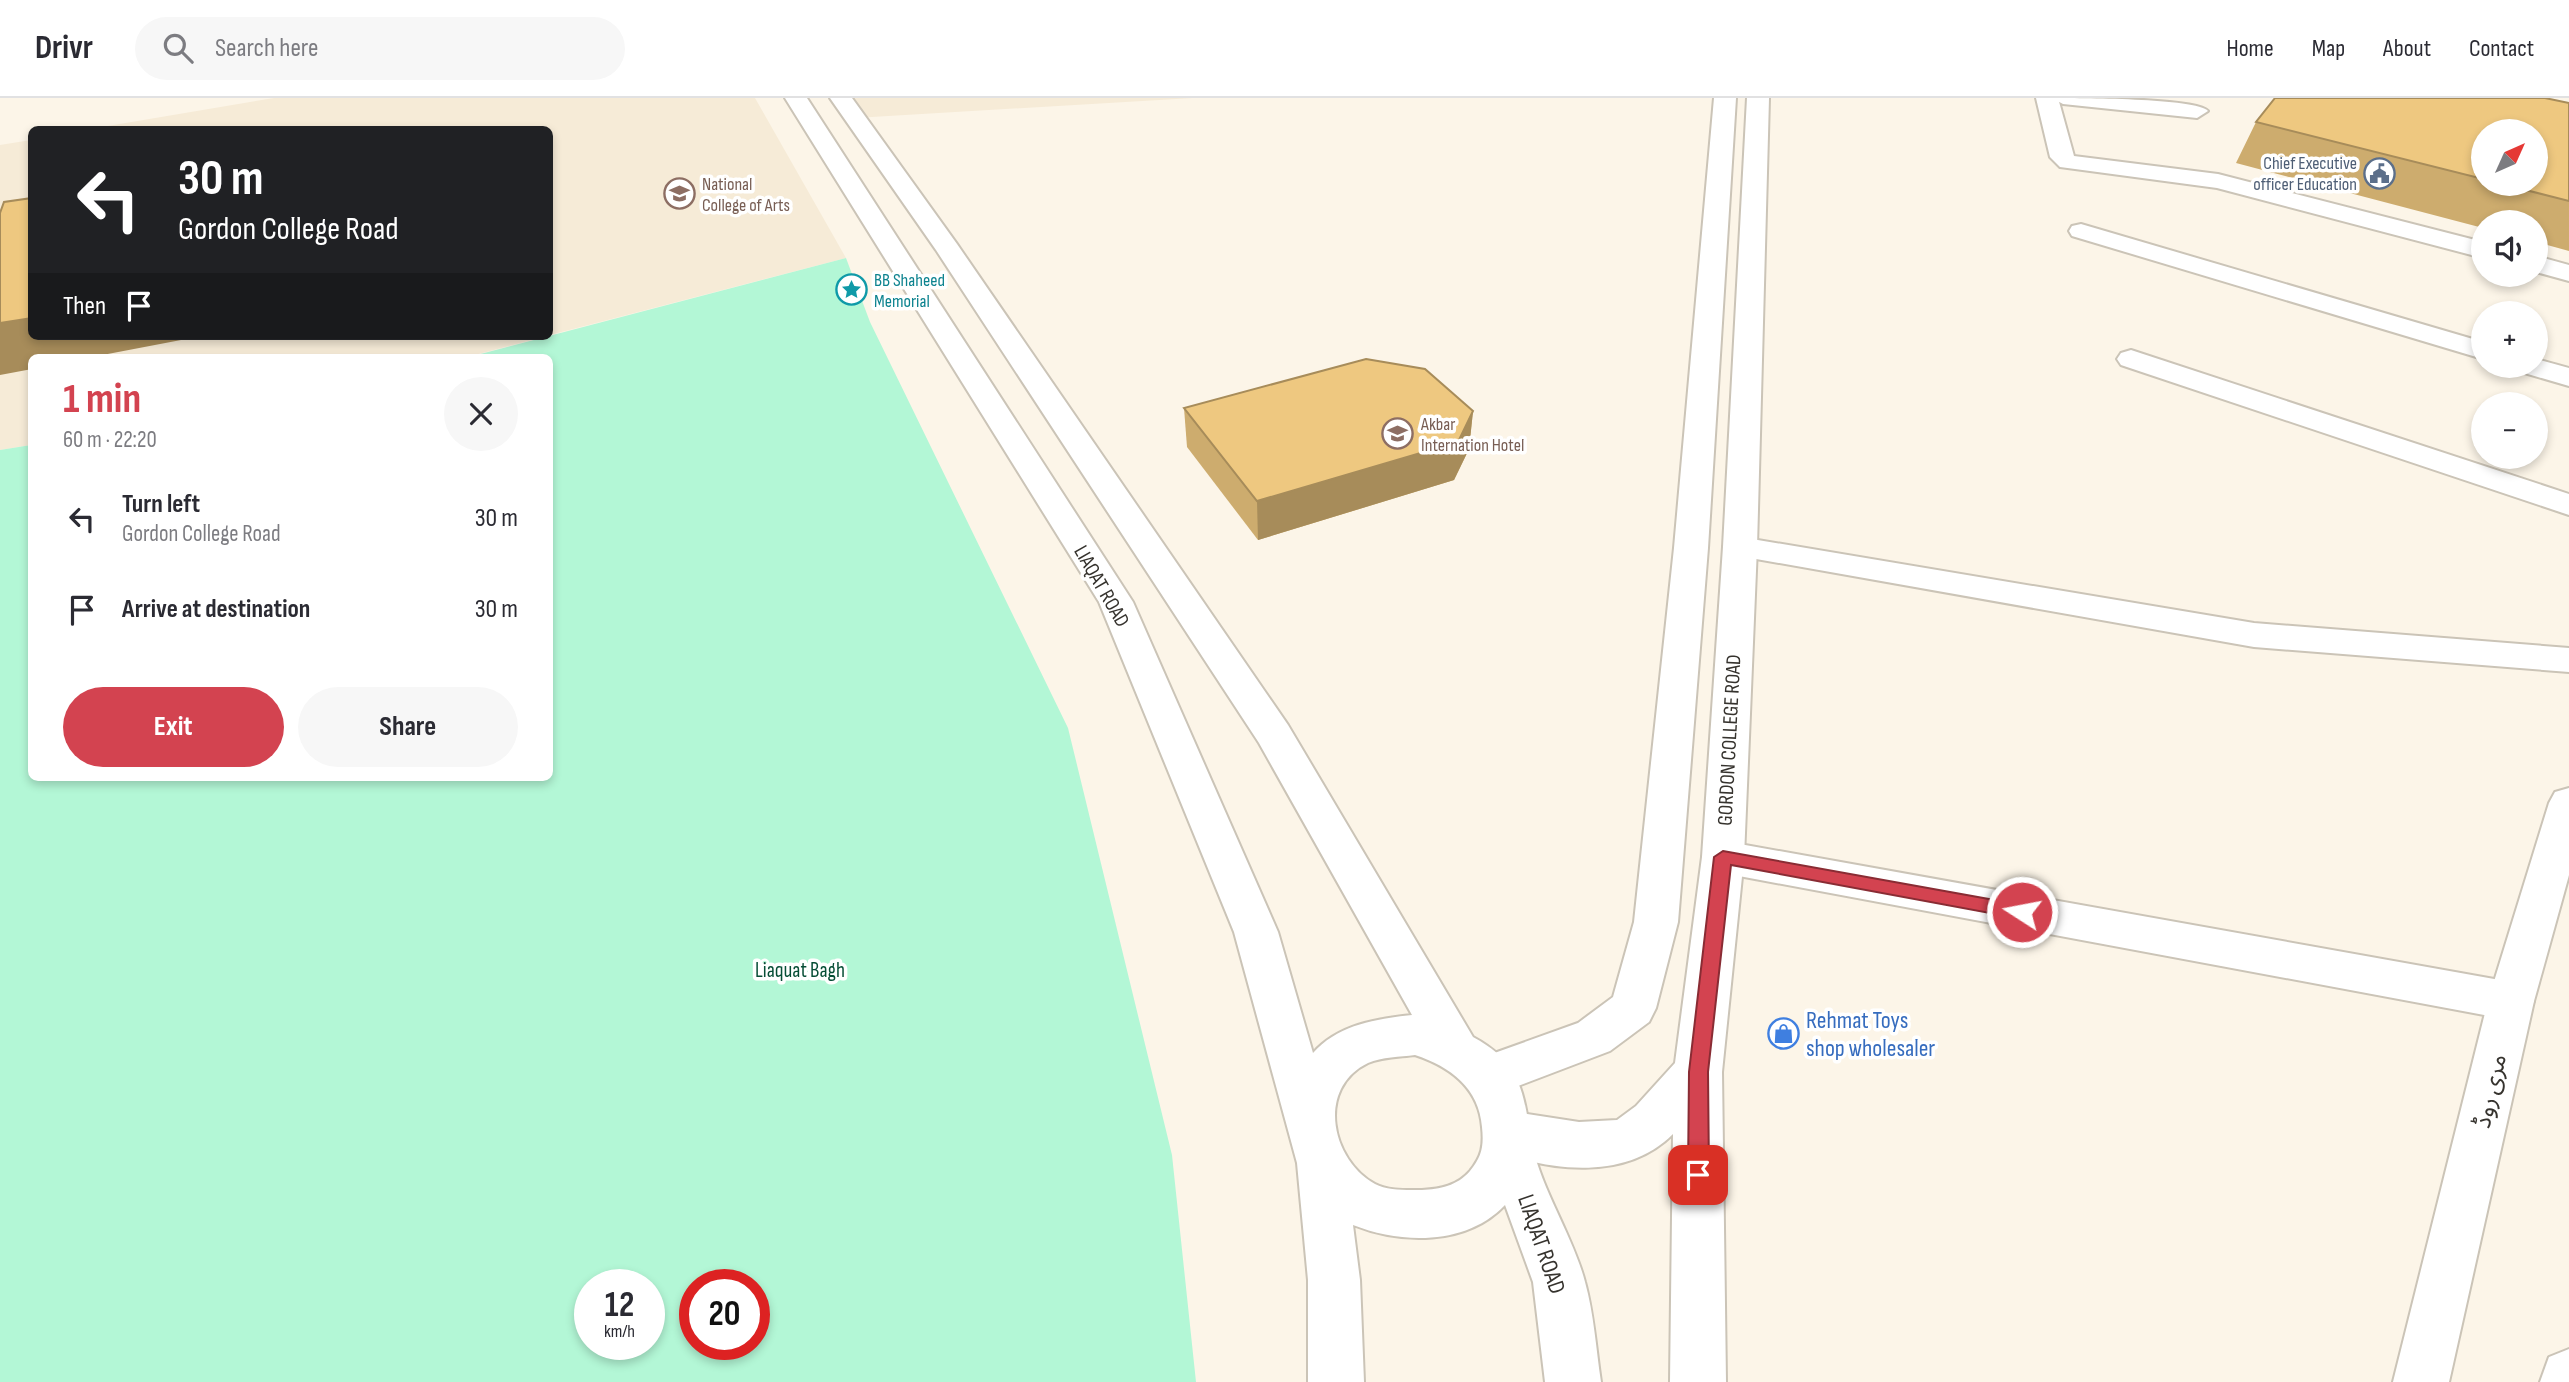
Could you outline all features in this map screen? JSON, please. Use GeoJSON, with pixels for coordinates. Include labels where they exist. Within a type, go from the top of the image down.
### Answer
{"type":"FeatureCollection","features":[{"type":"Feature","properties":{"kind":"main road","name":"LIAQAT ROAD"},"geometry":{"type":"LineString","coordinates":[[796,98],[1116,602],[1256,932],[1315,1143],[1334,1280],[1336,1382]]}},
{"type":"Feature","properties":{"kind":"main road"},"geometry":{"type":"LineString","coordinates":[[841,98],[948,249],[1274,735],[1472,1061],[1507,1110],[1508,1141],[1488,1188],[1450,1212],[1401,1216],[1354,1199],[1315,1143],[1317,1085],[1340,1056],[1374,1039],[1415,1035],[1472,1061],[1594,1037],[1633,1008],[1656,922],[1691,548],[1725,98]]}},
{"type":"Feature","properties":{"kind":"main road","name":"GORDON COLLEGE ROAD"},"geometry":{"type":"LineString","coordinates":[[1698,1382],[1698,1072],[1723,857],[1740,547],[1758,98]]}},
{"type":"Feature","properties":{"kind":"main road"},"geometry":{"type":"LineString","coordinates":[[2047,98],[2061,157],[2068,162],[2218,181],[2471,247]]}},
{"type":"Feature","properties":{"kind":"main road"},"geometry":{"type":"LineString","coordinates":[[2063,98],[2197,111]]}},
{"type":"Feature","properties":{"kind":"main road"},"geometry":{"type":"LineString","coordinates":[[2081,231],[2471,347]]}},
{"type":"Feature","properties":{"kind":"main road"},"geometry":{"type":"LineString","coordinates":[[2548,267],[2569,272]]}},
{"type":"Feature","properties":{"kind":"main road"},"geometry":{"type":"LineString","coordinates":[[2131,359],[2569,505]]}},
{"type":"Feature","properties":{"kind":"main road"},"geometry":{"type":"LineString","coordinates":[[2548,371],[2569,377]]}},
{"type":"Feature","properties":{"kind":"main road"},"geometry":{"type":"LineString","coordinates":[[1740,547],[2254,635],[2569,660]]}},
{"type":"Feature","properties":{"kind":"main road","name":"مری روڈ"},"geometry":{"type":"LineString","coordinates":[[2421,1382],[2511,1001],[2569,803]]}},
{"type":"Feature","properties":{"kind":"main road"},"geometry":{"type":"LineString","coordinates":[[1723,857],[2511,1001]]}},
{"type":"Feature","properties":{"kind":"main road"},"geometry":{"type":"LineString","coordinates":[[1508,1141],[1585,1146],[1623,1141],[1647,1126],[1698,1072]]}},
{"type":"Feature","properties":{"kind":"main road","name":"LIAQAT ROAD"},"geometry":{"type":"LineString","coordinates":[[1508,1141],[1559,1282],[1573,1382]]}},
{"type":"Feature","properties":{"kind":"shaded area","name":"National College of Arts"},"geometry":{"type":"Polygon","coordinates":[[[274,98],[755,98],[846,258],[553,334],[553,126],[108,126],[274,98]]]}},
{"type":"Feature","properties":{"kind":"shaded area"},"geometry":{"type":"Polygon","coordinates":[[[841,98],[1193,98],[855,118],[841,98]]]}},
{"type":"Feature","properties":{"kind":"shaded area"},"geometry":{"type":"Polygon","coordinates":[[[28,140],[28,340],[532,340],[478,354],[28,354],[28,445],[0,450],[0,145],[28,140]]]}},
{"type":"Feature","properties":{"kind":"green space","name":"Liaquat Bagh"},"geometry":{"type":"Polygon","coordinates":[[[846,258],[870,322],[1068,728],[1172,1155],[1196,1382],[0,1382],[0,450],[28,445],[28,781],[553,781],[553,354],[480,354],[534,340],[553,340],[553,335],[846,258]]]}},
{"type":"Feature","properties":{"kind":"building"},"geometry":{"type":"Polygon","coordinates":[[[2275,98],[2545,98],[2569,103],[2569,201],[2548,196],[2548,119],[2471,119],[2471,176],[2256,122],[2275,98]]]}},
{"type":"Feature","properties":{"kind":"building"},"geometry":{"type":"Polygon","coordinates":[[[28,199],[28,319],[0,323],[0,213],[4,202],[28,199]]]}},
{"type":"Feature","properties":{"kind":"building"},"geometry":{"type":"Polygon","coordinates":[[[1366,359],[1425,369],[1473,411],[1458,442],[1257,501],[1184,408],[1366,359]]]}},
{"type":"Feature","properties":{"kind":"place","name":"Chief Executive officer Education"},"geometry":{"type":"Point","coordinates":[2380,173]}},
{"type":"Feature","properties":{"kind":"place","name":"National College of Arts"},"geometry":{"type":"Point","coordinates":[679,194]}},
{"type":"Feature","properties":{"kind":"place","name":"BB Shaheed Memorial"},"geometry":{"type":"Point","coordinates":[851,290]}},
{"type":"Feature","properties":{"kind":"place","name":"Akbar Internation Hotel"},"geometry":{"type":"Point","coordinates":[1398,434]}},
{"type":"Feature","properties":{"kind":"place","name":"Rehmat Toys shop wholesaler"},"geometry":{"type":"Point","coordinates":[1783,1034]}},
{"type":"Feature","properties":{"kind":"route"},"geometry":{"type":"LineString","coordinates":[[1698,1175],[1698,1072],[1723,857],[2022,912]]}}]}
